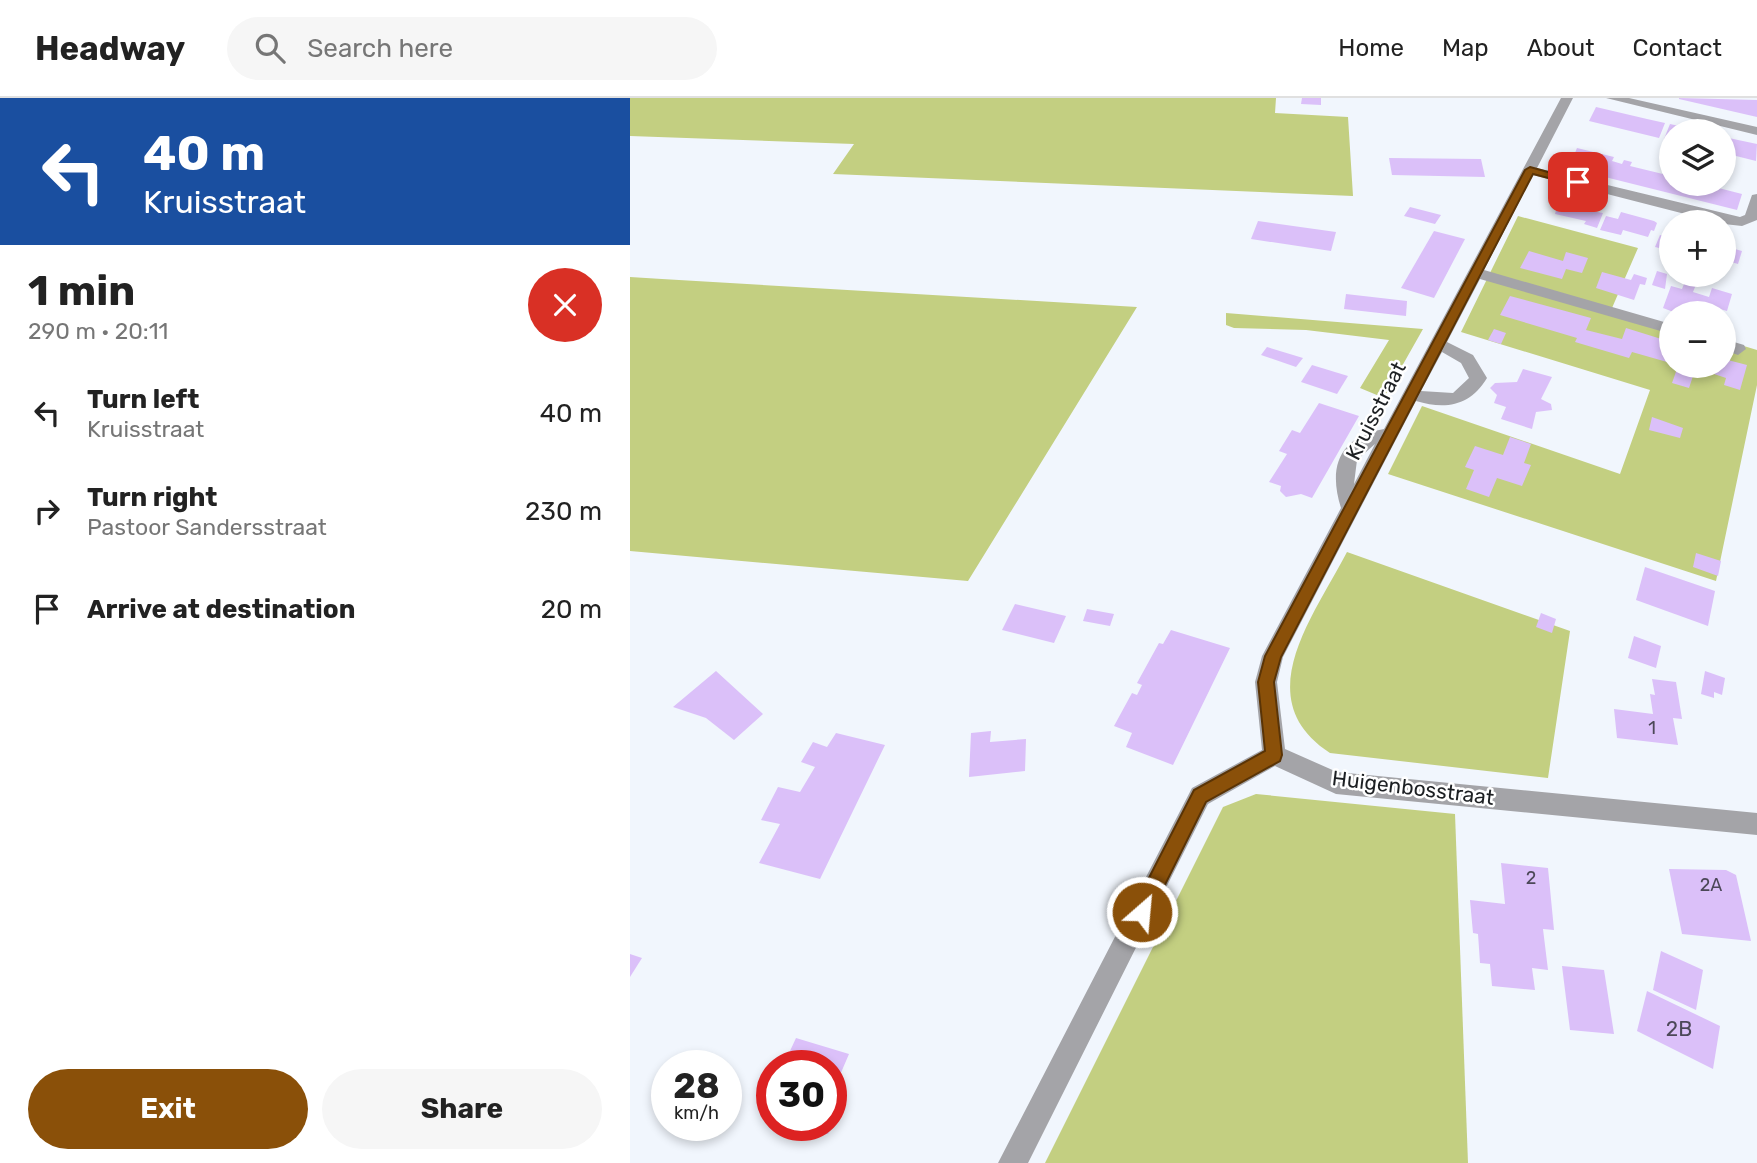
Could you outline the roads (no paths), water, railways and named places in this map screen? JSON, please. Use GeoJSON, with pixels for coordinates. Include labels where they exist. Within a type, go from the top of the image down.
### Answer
{"type":"FeatureCollection","features":[{"type":"Feature","properties":{"kind":"street","name":"Kruisstraat"},"geometry":{"type":"LineString","coordinates":[[1274,755],[1266,682],[1273,656],[1351,509],[1342,480],[1352,452],[1367,439],[1390,433],[1567,98]]}},
{"type":"Feature","properties":{"kind":"street"},"geometry":{"type":"LineString","coordinates":[[1612,98],[1757,131]]}},
{"type":"Feature","properties":{"kind":"street"},"geometry":{"type":"LineString","coordinates":[[1530,170],[1742,222],[1752,217],[1757,198]]}},
{"type":"Feature","properties":{"kind":"street"},"geometry":{"type":"LineString","coordinates":[[1475,272],[1659,326]]}},
{"type":"Feature","properties":{"kind":"street"},"geometry":{"type":"LineString","coordinates":[[1411,394],[1436,401],[1457,399],[1472,391],[1478,378],[1474,364],[1460,352],[1436,344]]}},
{"type":"Feature","properties":{"kind":"street"},"geometry":{"type":"LineString","coordinates":[[1013,1163],[1200,796],[1274,755]]}},
{"type":"Feature","properties":{"kind":"street","name":"Huigenbosstraat"},"geometry":{"type":"LineString","coordinates":[[1274,755],[1336,783],[1757,824]]}}]}
